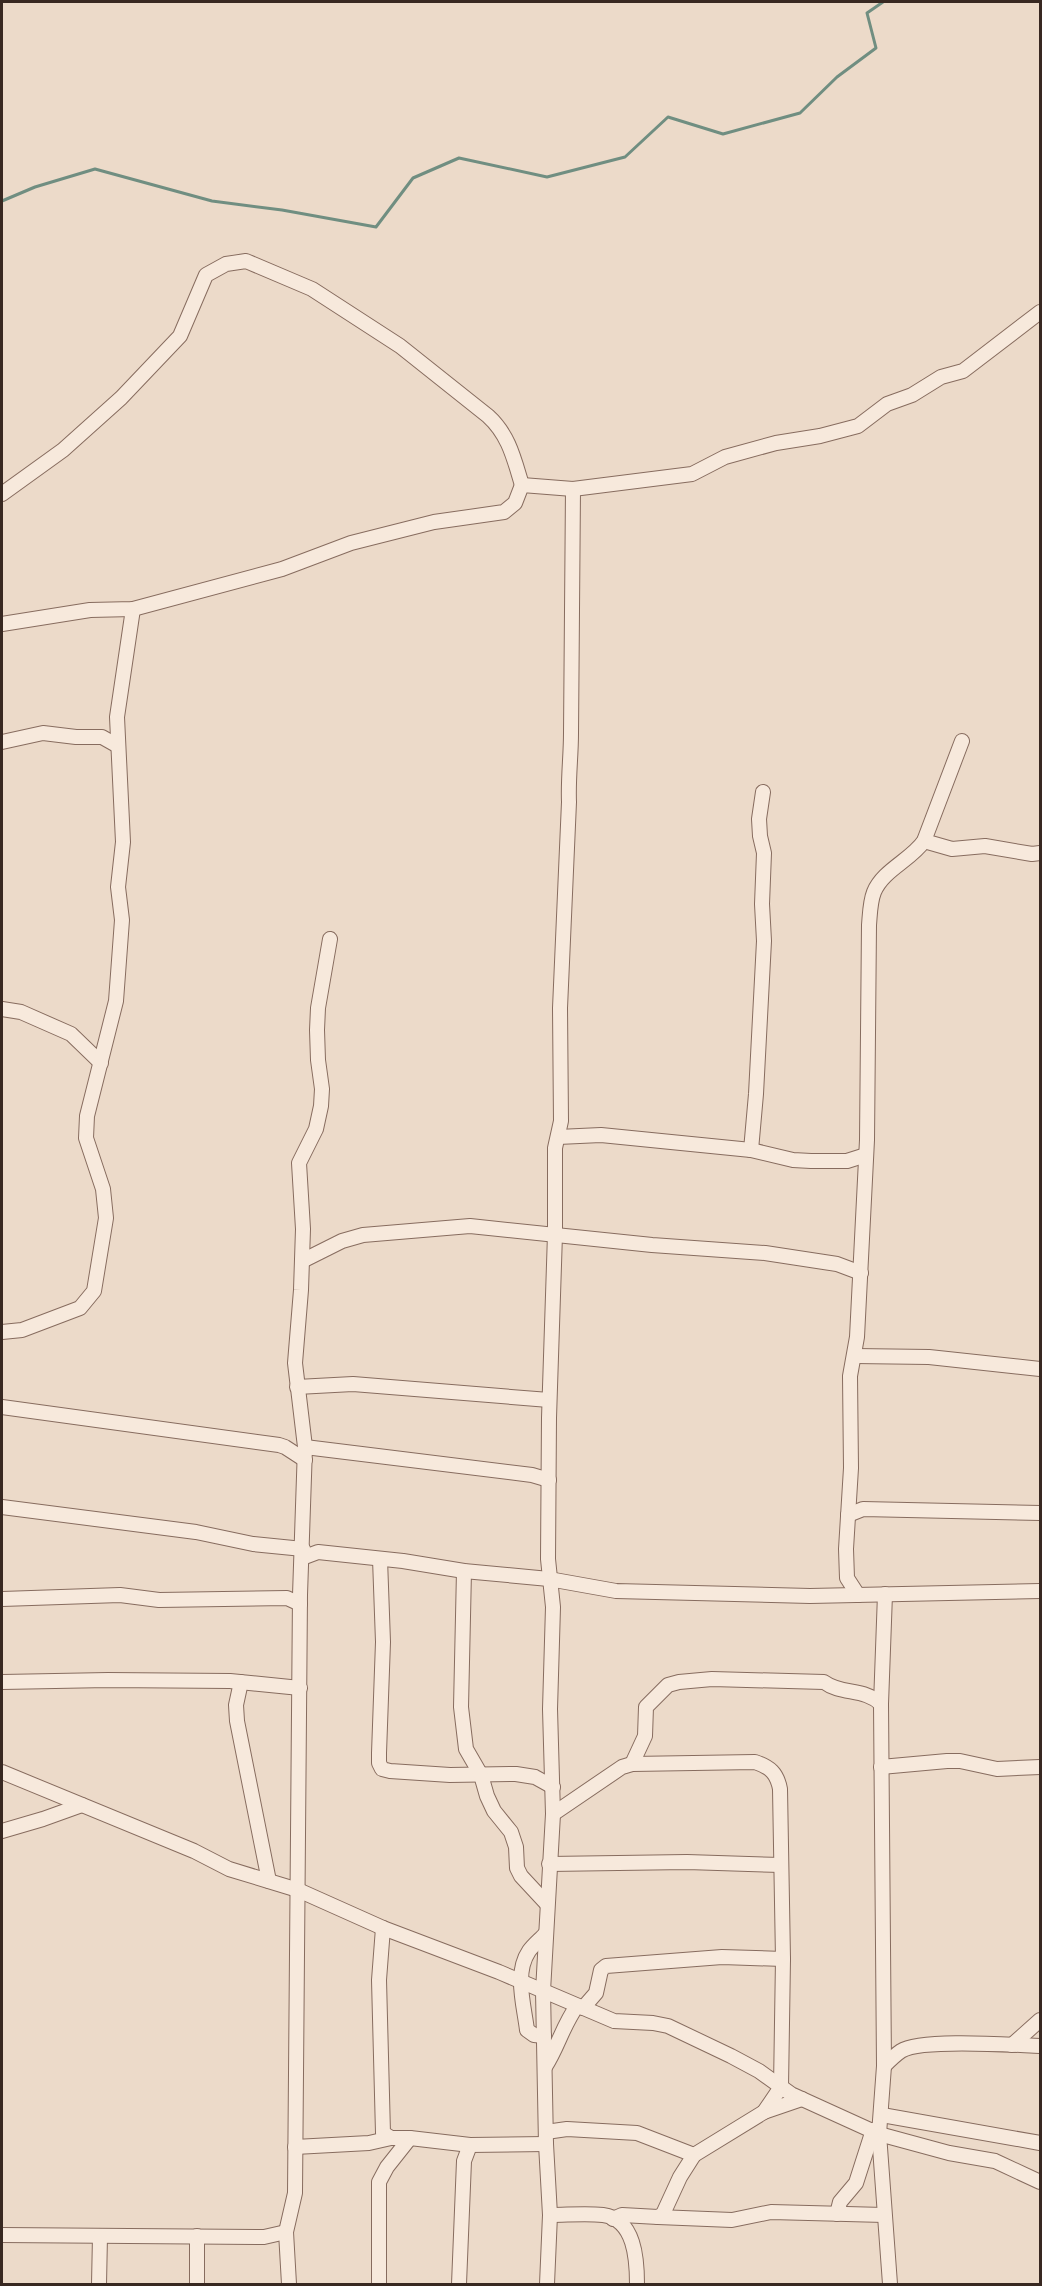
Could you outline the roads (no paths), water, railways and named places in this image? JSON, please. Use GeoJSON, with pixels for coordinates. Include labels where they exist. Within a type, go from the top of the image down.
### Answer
{"type":"FeatureCollection","features":[{"type":"Feature","properties":{"kind":"street"},"geometry":{"type":"LineString","coordinates":[[2,494],[63,450],[121,398],[180,336],[206,275],[226,264],[246,261],[312,288],[400,346],[488,416],[500,427],[508,440],[522,485],[515,503],[504,512],[434,522],[351,543],[282,569],[133,609],[90,610],[2,624]]}},
{"type":"Feature","properties":{"kind":"street"},"geometry":{"type":"LineString","coordinates":[[522,485],[573,489],[692,474],[725,457],[776,443],[820,436],[858,426],[887,404],[912,395],[941,377],[963,371],[1041,312]]}},
{"type":"Feature","properties":{"kind":"street"},"geometry":{"type":"LineString","coordinates":[[547,2284],[550,2215],[543,1991],[553,1814],[550,1710],[553,1607],[549,1579],[549,1400],[555,1234],[555,1148],[561,1121],[560,1008],[571,738],[573,489]]}},
{"type":"Feature","properties":{"kind":"street"},"geometry":{"type":"LineString","coordinates":[[2,1332],[22,1330],[80,1308],[94,1291],[106,1218],[103,1189],[86,1138],[87,1116],[116,1001],[122,920],[118,887],[123,842],[117,717],[133,609]]}},
{"type":"Feature","properties":{"kind":"street"},"geometry":{"type":"LineString","coordinates":[[2,742],[43,733],[102,737],[118,746]]}},
{"type":"Feature","properties":{"kind":"street"},"geometry":{"type":"LineString","coordinates":[[858,1595],[847,1578],[851,1467],[850,1376],[855,1356],[866,1155],[869,925],[875,890],[886,876],[918,851],[924,842],[962,741]]}},
{"type":"Feature","properties":{"kind":"street"},"geometry":{"type":"LineString","coordinates":[[751,1150],[764,941],[762,904],[764,854],[759,819],[763,792]]}},
{"type":"Feature","properties":{"kind":"street"},"geometry":{"type":"LineString","coordinates":[[924,842],[952,849],[985,846],[1032,854],[1041,853]]}},
{"type":"Feature","properties":{"kind":"street"},"geometry":{"type":"LineString","coordinates":[[289,2284],[286,2232],[295,2193],[300,1604],[305,1453],[295,1363],[303,1229],[299,1163],[316,1129],[321,1106],[318,1008],[330,939]]}},
{"type":"Feature","properties":{"kind":"street"},"geometry":{"type":"LineString","coordinates":[[2,1009],[21,1012],[71,1034],[101,1063]]}},
{"type":"Feature","properties":{"kind":"street"},"geometry":{"type":"LineString","coordinates":[[558,1137],[601,1135],[751,1150],[793,1160],[848,1161],[866,1155]]}},
{"type":"Feature","properties":{"kind":"street"},"geometry":{"type":"LineString","coordinates":[[302,1261],[342,1241],[363,1234],[470,1226],[652,1245],[765,1253],[837,1264],[861,1273]]}},
{"type":"Feature","properties":{"kind":"street"},"geometry":{"type":"LineString","coordinates":[[855,1356],[928,1357],[1041,1369]]}},
{"type":"Feature","properties":{"kind":"street"},"geometry":{"type":"LineString","coordinates":[[297,1387],[353,1384],[549,1400]]}},
{"type":"Feature","properties":{"kind":"street"},"geometry":{"type":"LineString","coordinates":[[2,1407],[279,1445],[305,1453],[532,1475],[549,1480]]}},
{"type":"Feature","properties":{"kind":"street"},"geometry":{"type":"LineString","coordinates":[[2,1507],[196,1533],[253,1544],[303,1548],[318,1552],[403,1561],[464,1571],[549,1579],[616,1591],[826,1596],[1041,1591]]}},
{"type":"Feature","properties":{"kind":"street"},"geometry":{"type":"LineString","coordinates":[[848,1515],[862,1509],[1041,1513]]}},
{"type":"Feature","properties":{"kind":"street"},"geometry":{"type":"LineString","coordinates":[[380,1559],[382,1642],[379,1763],[382,1768],[390,1771],[481,1775],[516,1774],[535,1777],[553,1787]]}},
{"type":"Feature","properties":{"kind":"street"},"geometry":{"type":"LineString","coordinates":[[464,1571],[461,1707],[466,1749],[481,1775],[487,1797],[511,1832],[516,1847],[517,1868],[521,1876],[547,1905]]}},
{"type":"Feature","properties":{"kind":"street"},"geometry":{"type":"LineString","coordinates":[[826,1596],[847,1578]]}},
{"type":"Feature","properties":{"kind":"street"},"geometry":{"type":"LineString","coordinates":[[287,1598],[301,1587]]}},
{"type":"Feature","properties":{"kind":"street"},"geometry":{"type":"LineString","coordinates":[[837,2214],[840,2202],[856,2183],[882,2115],[884,2066],[881,1704],[885,1594]]}},
{"type":"Feature","properties":{"kind":"street"},"geometry":{"type":"LineString","coordinates":[[2,1599],[120,1595],[159,1600],[287,1598],[300,1604]]}},
{"type":"Feature","properties":{"kind":"street"},"geometry":{"type":"LineString","coordinates":[[632,1764],[645,1736],[646,1707],[668,1685],[679,1682],[712,1679],[824,1682],[837,1690],[870,1695],[881,1704]]}},
{"type":"Feature","properties":{"kind":"street"},"geometry":{"type":"LineString","coordinates":[[2,1682],[108,1680],[241,1682],[300,1688]]}},
{"type":"Feature","properties":{"kind":"street"},"geometry":{"type":"LineString","coordinates":[[241,1682],[236,1705],[237,1721],[269,1881]]}},
{"type":"Feature","properties":{"kind":"street"},"geometry":{"type":"LineString","coordinates":[[881,1767],[947,1761],[960,1761],[997,1769],[1041,1767]]}},
{"type":"Feature","properties":{"kind":"street"},"geometry":{"type":"LineString","coordinates":[[553,1814],[622,1767],[632,1764],[755,1762],[766,1766],[778,1778],[783,1959],[781,2087],[764,2112]]}},
{"type":"Feature","properties":{"kind":"street"},"geometry":{"type":"LineString","coordinates":[[2,1772],[194,1851],[229,1869],[298,1890],[383,1928],[521,1981],[614,2021],[668,2026],[731,2055],[802,2099],[876,2132],[949,2153],[995,2161],[1041,2182]]}},
{"type":"Feature","properties":{"kind":"street"},"geometry":{"type":"LineString","coordinates":[[2,1831],[82,1805]]}},
{"type":"Feature","properties":{"kind":"street"},"geometry":{"type":"LineString","coordinates":[[549,1864],[687,1862],[781,1865]]}},
{"type":"Feature","properties":{"kind":"street"},"geometry":{"type":"LineString","coordinates":[[383,1928],[379,1980],[383,2133],[391,2139]]}},
{"type":"Feature","properties":{"kind":"street"},"geometry":{"type":"LineString","coordinates":[[544,2036],[529,2034],[527,2030],[521,1981],[523,1964],[529,1950],[546,1933]]}},
{"type":"Feature","properties":{"kind":"street"},"geometry":{"type":"LineString","coordinates":[[545,2068],[552,2057],[567,2019],[596,1993],[601,1970],[606,1966],[722,1957],[783,1959]]}},
{"type":"Feature","properties":{"kind":"street"},"geometry":{"type":"LineString","coordinates":[[1012,2045],[1041,2020]]}},
{"type":"Feature","properties":{"kind":"street"},"geometry":{"type":"LineString","coordinates":[[884,2066],[902,2050],[947,2043],[1041,2046]]}},
{"type":"Feature","properties":{"kind":"street"},"geometry":{"type":"LineString","coordinates":[[658,2217],[663,2214],[680,2177],[694,2155],[764,2112],[802,2099]]}},
{"type":"Feature","properties":{"kind":"street"},"geometry":{"type":"LineString","coordinates":[[882,2115],[1041,2143]]}},
{"type":"Feature","properties":{"kind":"street"},"geometry":{"type":"LineString","coordinates":[[295,2147],[410,2138],[470,2145],[546,2138],[567,2129],[637,2133],[694,2155]]}},
{"type":"Feature","properties":{"kind":"street"},"geometry":{"type":"LineString","coordinates":[[876,2132],[890,2284]]}},
{"type":"Feature","properties":{"kind":"street"},"geometry":{"type":"LineString","coordinates":[[380,2284],[379,2182],[387,2167],[410,2138]]}},
{"type":"Feature","properties":{"kind":"street"},"geometry":{"type":"LineString","coordinates":[[459,2284],[464,2161],[470,2145]]}},
{"type":"Feature","properties":{"kind":"street"},"geometry":{"type":"LineString","coordinates":[[613,2219],[622,2215],[637,2215],[732,2220],[771,2212],[884,2215]]}},
{"type":"Feature","properties":{"kind":"street"},"geometry":{"type":"LineString","coordinates":[[550,2215],[605,2215],[622,2224],[632,2241],[637,2260],[637,2284]]}},
{"type":"Feature","properties":{"kind":"street"},"geometry":{"type":"LineString","coordinates":[[626,2230],[637,2215]]}},
{"type":"Feature","properties":{"kind":"street"},"geometry":{"type":"LineString","coordinates":[[2,2235],[264,2237],[286,2232]]}},
{"type":"Feature","properties":{"kind":"street"},"geometry":{"type":"LineString","coordinates":[[99,2284],[100,2236]]}},
{"type":"Feature","properties":{"kind":"street"},"geometry":{"type":"LineString","coordinates":[[197,2236],[197,2284]]}},
{"type":"Feature","properties":{"kind":"street"},"geometry":{"type":"LineString","coordinates":[[264,2237],[287,2252]]}},
{"type":"Feature","properties":{"kind":"waterway"},"geometry":{"type":"LineString","coordinates":[[2,201],[35,187],[95,169],[212,201],[282,210],[376,227],[413,178],[459,158],[547,177],[625,157],[668,117],[723,134],[800,113],[837,77],[876,48],[867,13],[883,2]]}}]}
